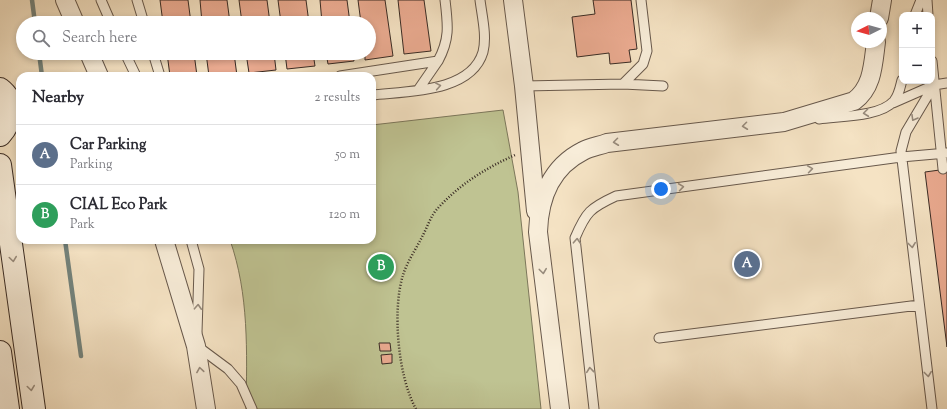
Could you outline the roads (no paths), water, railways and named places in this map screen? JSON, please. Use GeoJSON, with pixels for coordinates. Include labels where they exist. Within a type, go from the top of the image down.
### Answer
{"type":"FeatureCollection","features":[{"type":"Feature","properties":{"kind":"main road"},"geometry":{"type":"LineString","coordinates":[[0,161],[3,132],[10,119],[11,109],[9,99],[1,87]]}},
{"type":"Feature","properties":{"kind":"main road"},"geometry":{"type":"LineString","coordinates":[[0,165],[34,409]]}},
{"type":"Feature","properties":{"kind":"main road"},"geometry":{"type":"LineString","coordinates":[[0,352],[8,409]]}},
{"type":"Feature","properties":{"kind":"street"},"geometry":{"type":"LineString","coordinates":[[65,0],[72,16]]}},
{"type":"Feature","properties":{"kind":"street"},"geometry":{"type":"LineString","coordinates":[[513,0],[524,86],[538,232],[560,409]]}},
{"type":"Feature","properties":{"kind":"street"},"geometry":{"type":"LineString","coordinates":[[880,12],[882,0]]}},
{"type":"Feature","properties":{"kind":"street"},"geometry":{"type":"LineString","coordinates":[[538,232],[539,211],[547,187],[562,166],[582,151],[607,143],[784,122],[854,101],[861,96],[870,82],[875,48]]}},
{"type":"Feature","properties":{"kind":"street"},"geometry":{"type":"LineString","coordinates":[[92,60],[97,72]]}},
{"type":"Feature","properties":{"kind":"street"},"geometry":{"type":"LineString","coordinates":[[165,244],[196,346],[206,409]]}},
{"type":"Feature","properties":{"kind":"lane"},"geometry":{"type":"LineString","coordinates":[[100,0],[108,16]]}},
{"type":"Feature","properties":{"kind":"lane"},"geometry":{"type":"LineString","coordinates":[[137,0],[142,16]]}},
{"type":"Feature","properties":{"kind":"lane"},"geometry":{"type":"LineString","coordinates":[[418,90],[438,61],[446,46],[448,25],[445,0]]}},
{"type":"Feature","properties":{"kind":"lane"},"geometry":{"type":"LineString","coordinates":[[376,95],[418,90],[458,81],[469,74],[478,64],[483,52],[484,39],[480,0]]}},
{"type":"Feature","properties":{"kind":"lane"},"geometry":{"type":"LineString","coordinates":[[623,84],[643,64],[647,51],[641,0]]}},
{"type":"Feature","properties":{"kind":"lane"},"geometry":{"type":"LineString","coordinates":[[916,12],[921,0]]}},
{"type":"Feature","properties":{"kind":"lane"},"geometry":{"type":"LineString","coordinates":[[927,0],[928,12]]}},
{"type":"Feature","properties":{"kind":"lane"},"geometry":{"type":"LineString","coordinates":[[128,60],[134,72]]}},
{"type":"Feature","properties":{"kind":"lane"},"geometry":{"type":"LineString","coordinates":[[155,60],[159,72]]}},
{"type":"Feature","properties":{"kind":"lane"},"geometry":{"type":"LineString","coordinates":[[366,72],[438,61]]}},
{"type":"Feature","properties":{"kind":"lane"},"geometry":{"type":"LineString","coordinates":[[784,122],[870,113],[881,110],[890,104],[934,85],[947,83]]}},
{"type":"Feature","properties":{"kind":"lane"},"geometry":{"type":"LineString","coordinates":[[524,86],[623,84],[663,86]]}},
{"type":"Feature","properties":{"kind":"lane"},"geometry":{"type":"LineString","coordinates":[[890,104],[897,96],[901,84]]}},
{"type":"Feature","properties":{"kind":"lane"},"geometry":{"type":"LineString","coordinates":[[934,85],[945,153],[943,169]]}},
{"type":"Feature","properties":{"kind":"lane"},"geometry":{"type":"LineString","coordinates":[[932,409],[901,157],[906,132],[934,85]]}},
{"type":"Feature","properties":{"kind":"lane"},"geometry":{"type":"LineString","coordinates":[[594,409],[575,238],[584,217],[597,205],[616,196],[901,157],[945,153]]}},
{"type":"Feature","properties":{"kind":"lane"},"geometry":{"type":"LineString","coordinates":[[192,244],[199,269],[196,346],[228,369],[241,384],[252,409]]}},
{"type":"Feature","properties":{"kind":"lane"},"geometry":{"type":"LineString","coordinates":[[659,338],[919,305]]}},
{"type":"Feature","properties":{"kind":"waterway"},"geometry":{"type":"LineString","coordinates":[[32,0],[34,16]]}},
{"type":"Feature","properties":{"kind":"waterway"},"geometry":{"type":"LineString","coordinates":[[40,60],[41,72]]}},
{"type":"Feature","properties":{"kind":"waterway"},"geometry":{"type":"LineString","coordinates":[[66,244],[81,356]]}},
{"type":"Feature","properties":{"kind":"place","name":"Car Parking"},"geometry":{"type":"Point","coordinates":[747,264]}},
{"type":"Feature","properties":{"kind":"place","name":"CIAL Eco Park"},"geometry":{"type":"Point","coordinates":[381,267]}}]}
